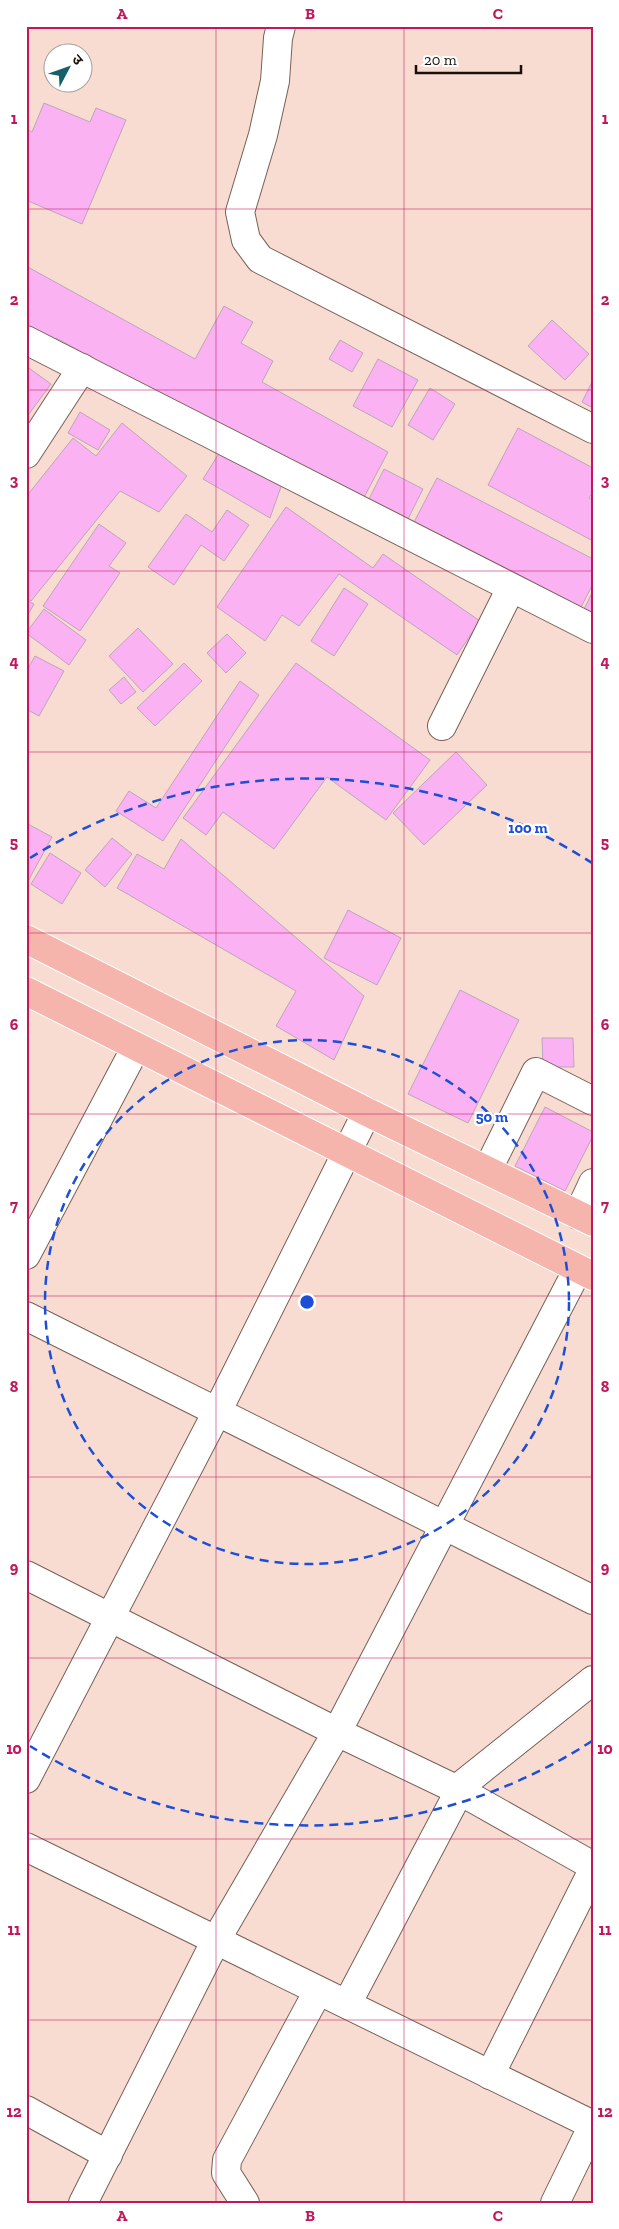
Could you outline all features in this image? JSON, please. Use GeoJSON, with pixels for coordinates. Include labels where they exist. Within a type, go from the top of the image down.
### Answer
{"type":"FeatureCollection","features":[{"type":"Feature","properties":{"kind":"main road"},"geometry":{"type":"LineString","coordinates":[[26,939],[367,1112],[488,1169],[585,1218]]}},
{"type":"Feature","properties":{"kind":"main road"},"geometry":{"type":"LineString","coordinates":[[26,991],[585,1273]]}},
{"type":"Feature","properties":{"kind":"street"},"geometry":{"type":"LineString","coordinates":[[281,26],[278,38],[275,81],[263,136],[240,212],[246,240],[260,259],[593,429]]}},
{"type":"Feature","properties":{"kind":"street"},"geometry":{"type":"LineString","coordinates":[[26,340],[593,629]]}},
{"type":"Feature","properties":{"kind":"street"},"geometry":{"type":"LineString","coordinates":[[26,454],[82,368]]}},
{"type":"Feature","properties":{"kind":"street"},"geometry":{"type":"LineString","coordinates":[[442,726],[511,588]]}},
{"type":"Feature","properties":{"kind":"street"},"geometry":{"type":"LineString","coordinates":[[26,1255],[136,1047]]}},
{"type":"Feature","properties":{"kind":"street"},"geometry":{"type":"LineString","coordinates":[[488,1169],[536,1072],[593,1100]]}},
{"type":"Feature","properties":{"kind":"street"},"geometry":{"type":"LineString","coordinates":[[26,1779],[217,1412],[367,1112]]}},
{"type":"Feature","properties":{"kind":"street"},"geometry":{"type":"LineString","coordinates":[[585,1218],[593,1183]]}},
{"type":"Feature","properties":{"kind":"street"},"geometry":{"type":"LineString","coordinates":[[84,2203],[216,1940],[337,1732],[444,1526],[585,1273]]}},
{"type":"Feature","properties":{"kind":"street"},"geometry":{"type":"LineString","coordinates":[[26,1316],[593,1600]]}},
{"type":"Feature","properties":{"kind":"street"},"geometry":{"type":"LineString","coordinates":[[26,1575],[337,1732],[460,1791],[593,1866]]}},
{"type":"Feature","properties":{"kind":"street"},"geometry":{"type":"LineString","coordinates":[[347,2004],[463,1784],[593,1680]]}},
{"type":"Feature","properties":{"kind":"street"},"geometry":{"type":"LineString","coordinates":[[26,1847],[593,2125],[555,2203]]}},
{"type":"Feature","properties":{"kind":"street"},"geometry":{"type":"LineString","coordinates":[[490,2075],[593,1870]]}},
{"type":"Feature","properties":{"kind":"street"},"geometry":{"type":"LineString","coordinates":[[245,2203],[226,2173],[227,2160],[318,1990]]}},
{"type":"Feature","properties":{"kind":"street"},"geometry":{"type":"LineString","coordinates":[[26,2110],[108,2155]]}},
{"type":"Feature","properties":{"kind":"building"},"geometry":{"type":"Polygon","coordinates":[[[44,103],[90,122],[96,108],[126,120],[82,224],[26,200],[26,129],[32,132],[44,103]]]}},
{"type":"Feature","properties":{"kind":"building"},"geometry":{"type":"Polygon","coordinates":[[[26,266],[195,359],[224,306],[253,322],[241,343],[273,361],[262,382],[388,452],[360,505],[56,338],[52,345],[26,331],[26,266]]]}},
{"type":"Feature","properties":{"kind":"building"},"geometry":{"type":"Polygon","coordinates":[[[552,320],[589,354],[565,380],[528,346],[552,320]]]}},
{"type":"Feature","properties":{"kind":"building"},"geometry":{"type":"Polygon","coordinates":[[[340,340],[363,353],[352,372],[329,359],[340,340]]]}},
{"type":"Feature","properties":{"kind":"building"},"geometry":{"type":"Polygon","coordinates":[[[378,359],[418,380],[392,427],[353,406],[378,359]]]}},
{"type":"Feature","properties":{"kind":"building"},"geometry":{"type":"Polygon","coordinates":[[[26,366],[51,384],[26,418],[26,366]]]}},
{"type":"Feature","properties":{"kind":"building"},"geometry":{"type":"Polygon","coordinates":[[[593,380],[593,408],[582,402],[593,380]]]}},
{"type":"Feature","properties":{"kind":"building"},"geometry":{"type":"Polygon","coordinates":[[[430,388],[455,404],[433,440],[408,425],[430,388]]]}},
{"type":"Feature","properties":{"kind":"building"},"geometry":{"type":"Polygon","coordinates":[[[80,412],[110,430],[98,450],[68,433],[80,412]]]}},
{"type":"Feature","properties":{"kind":"building"},"geometry":{"type":"Polygon","coordinates":[[[122,423],[187,476],[159,512],[120,491],[31,601],[26,598],[26,497],[73,438],[96,456],[122,423]]]}},
{"type":"Feature","properties":{"kind":"building"},"geometry":{"type":"Polygon","coordinates":[[[518,428],[593,468],[593,492],[589,498],[593,500],[593,541],[488,485],[518,428]]]}},
{"type":"Feature","properties":{"kind":"building"},"geometry":{"type":"Polygon","coordinates":[[[223,447],[282,484],[270,518],[203,479],[223,447]]]}},
{"type":"Feature","properties":{"kind":"building"},"geometry":{"type":"Polygon","coordinates":[[[384,469],[423,489],[405,525],[366,505],[384,469]]]}},
{"type":"Feature","properties":{"kind":"building"},"geometry":{"type":"Polygon","coordinates":[[[437,478],[593,559],[593,584],[579,611],[413,524],[437,478]]]}},
{"type":"Feature","properties":{"kind":"building"},"geometry":{"type":"Polygon","coordinates":[[[286,507],[373,568],[383,554],[480,621],[457,655],[339,574],[299,626],[282,615],[265,641],[217,607],[286,507]]]}},
{"type":"Feature","properties":{"kind":"building"},"geometry":{"type":"Polygon","coordinates":[[[227,510],[249,525],[224,561],[201,545],[174,585],[148,567],[186,514],[212,532],[227,510]]]}},
{"type":"Feature","properties":{"kind":"building"},"geometry":{"type":"Polygon","coordinates":[[[99,524],[126,543],[109,566],[120,573],[80,631],[43,606],[99,524]]]}},
{"type":"Feature","properties":{"kind":"building"},"geometry":{"type":"Polygon","coordinates":[[[344,588],[368,604],[334,656],[311,641],[344,588]]]}},
{"type":"Feature","properties":{"kind":"building"},"geometry":{"type":"Polygon","coordinates":[[[593,591],[593,616],[583,611],[593,591]]]}},
{"type":"Feature","properties":{"kind":"building"},"geometry":{"type":"Polygon","coordinates":[[[26,600],[34,604],[26,618],[26,600]]]}},
{"type":"Feature","properties":{"kind":"building"},"geometry":{"type":"Polygon","coordinates":[[[44,609],[86,640],[69,665],[26,633],[44,609]]]}},
{"type":"Feature","properties":{"kind":"building"},"geometry":{"type":"Polygon","coordinates":[[[138,628],[173,664],[143,692],[109,656],[138,628]]]}},
{"type":"Feature","properties":{"kind":"building"},"geometry":{"type":"Polygon","coordinates":[[[227,634],[246,653],[226,673],[207,653],[227,634]]]}},
{"type":"Feature","properties":{"kind":"building"},"geometry":{"type":"Polygon","coordinates":[[[35,656],[64,671],[39,716],[26,709],[26,672],[35,656]]]}},
{"type":"Feature","properties":{"kind":"building"},"geometry":{"type":"Polygon","coordinates":[[[184,663],[202,681],[155,726],[137,708],[184,663]]]}},
{"type":"Feature","properties":{"kind":"building"},"geometry":{"type":"Polygon","coordinates":[[[296,663],[430,760],[386,820],[327,777],[274,849],[223,812],[206,835],[183,818],[296,663]]]}},
{"type":"Feature","properties":{"kind":"building"},"geometry":{"type":"Polygon","coordinates":[[[124,677],[136,692],[121,704],[109,690],[124,677]]]}},
{"type":"Feature","properties":{"kind":"building"},"geometry":{"type":"Polygon","coordinates":[[[240,681],[259,695],[163,841],[116,811],[129,791],[156,808],[240,681]]]}},
{"type":"Feature","properties":{"kind":"building"},"geometry":{"type":"Polygon","coordinates":[[[456,752],[487,785],[424,845],[393,813],[456,752]]]}},
{"type":"Feature","properties":{"kind":"building"},"geometry":{"type":"Polygon","coordinates":[[[26,823],[52,837],[26,885],[26,823]]]}},
{"type":"Feature","properties":{"kind":"building"},"geometry":{"type":"Polygon","coordinates":[[[112,838],[132,854],[105,887],[85,870],[112,838]]]}},
{"type":"Feature","properties":{"kind":"building"},"geometry":{"type":"Polygon","coordinates":[[[181,839],[364,996],[334,1060],[276,1026],[296,991],[117,888],[137,854],[164,869],[181,839]]]}},
{"type":"Feature","properties":{"kind":"building"},"geometry":{"type":"Polygon","coordinates":[[[50,853],[81,873],[62,904],[31,884],[50,853]]]}},
{"type":"Feature","properties":{"kind":"building"},"geometry":{"type":"Polygon","coordinates":[[[348,910],[401,938],[377,985],[324,958],[348,910]]]}},
{"type":"Feature","properties":{"kind":"building"},"geometry":{"type":"Polygon","coordinates":[[[460,990],[519,1020],[468,1123],[408,1094],[460,990]]]}},
{"type":"Feature","properties":{"kind":"building"},"geometry":{"type":"Polygon","coordinates":[[[542,1038],[573,1038],[574,1067],[543,1067],[542,1038]]]}},
{"type":"Feature","properties":{"kind":"building"},"geometry":{"type":"Polygon","coordinates":[[[545,1107],[593,1132],[593,1136],[565,1191],[515,1166],[545,1107]]]}}]}
